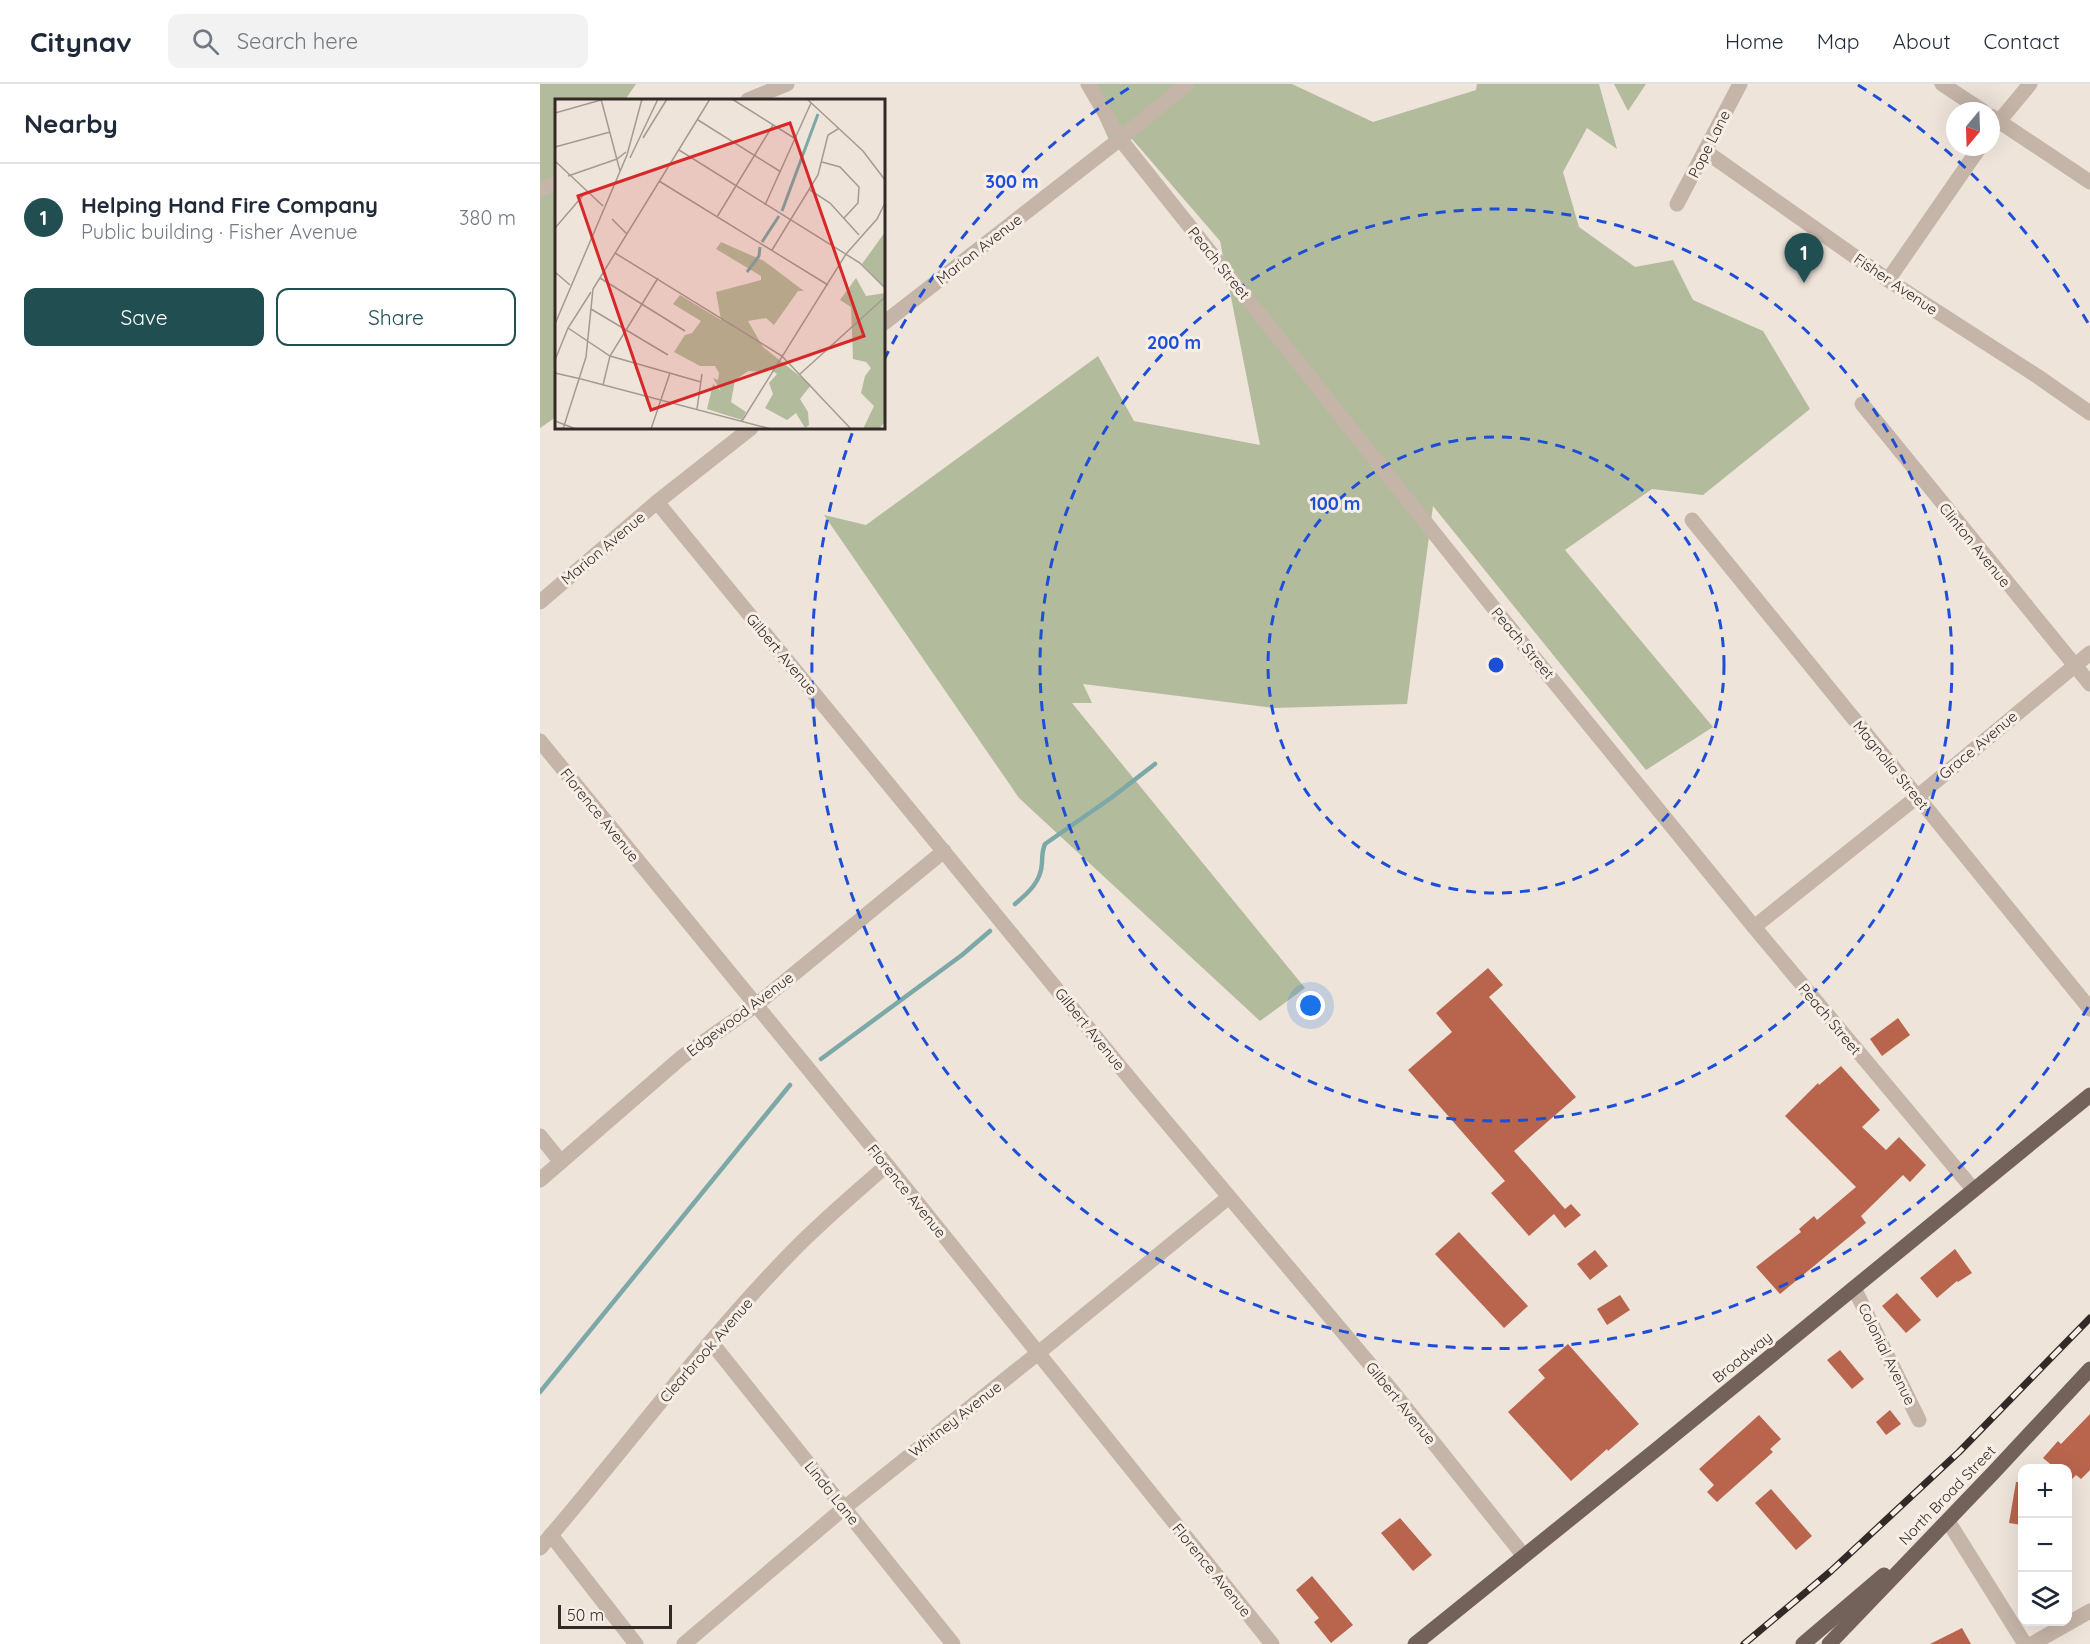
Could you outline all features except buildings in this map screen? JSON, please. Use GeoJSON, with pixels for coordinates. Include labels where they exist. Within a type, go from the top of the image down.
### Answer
{"type":"FeatureCollection","features":[{"type":"Feature","properties":{"kind":"main road","name":"Broadway"},"geometry":{"type":"LineString","coordinates":[[1415,1644],[2090,1095]]}},
{"type":"Feature","properties":{"kind":"main road","name":"North Broad Street"},"geometry":{"type":"LineString","coordinates":[[1829,1644],[2090,1369]]}},
{"type":"Feature","properties":{"kind":"main road"},"geometry":{"type":"LineString","coordinates":[[1803,1644],[1948,1521]]}},
{"type":"Feature","properties":{"kind":"street"},"geometry":{"type":"LineString","coordinates":[[750,99],[787,84]]}},
{"type":"Feature","properties":{"kind":"street","name":"Peach Street"},"geometry":{"type":"LineString","coordinates":[[1088,84],[1120,140],[1497,612],[1754,927],[1973,1189]]}},
{"type":"Feature","properties":{"kind":"street","name":"Marion Avenue"},"geometry":{"type":"LineString","coordinates":[[885,322],[1120,140],[1187,84]]}},
{"type":"Feature","properties":{"kind":"street","name":"Pope Lane"},"geometry":{"type":"LineString","coordinates":[[1677,204],[1740,84]]}},
{"type":"Feature","properties":{"kind":"street"},"geometry":{"type":"LineString","coordinates":[[1942,84],[1969,102]]}},
{"type":"Feature","properties":{"kind":"street"},"geometry":{"type":"LineString","coordinates":[[2000,116],[2030,84]]}},
{"type":"Feature","properties":{"kind":"street"},"geometry":{"type":"LineString","coordinates":[[2000,127],[2090,182]]}},
{"type":"Feature","properties":{"kind":"street","name":"Fisher Avenue"},"geometry":{"type":"LineString","coordinates":[[1705,151],[1888,280],[2090,413]]}},
{"type":"Feature","properties":{"kind":"street"},"geometry":{"type":"LineString","coordinates":[[1888,280],[1974,156]]}},
{"type":"Feature","properties":{"kind":"street"},"geometry":{"type":"LineString","coordinates":[[540,190],[555,183]]}},
{"type":"Feature","properties":{"kind":"street","name":"Clinton Avenue"},"geometry":{"type":"LineString","coordinates":[[1862,404],[2090,684]]}},
{"type":"Feature","properties":{"kind":"street","name":"Marion Avenue"},"geometry":{"type":"LineString","coordinates":[[540,602],[657,502],[750,429]]}},
{"type":"Feature","properties":{"kind":"street","name":"Gilbert Avenue"},"geometry":{"type":"LineString","coordinates":[[657,502],[1229,1197],[1389,1387],[1524,1556]]}},
{"type":"Feature","properties":{"kind":"street","name":"Magnolia Street"},"geometry":{"type":"LineString","coordinates":[[1692,520],[2090,1009]]}},
{"type":"Feature","properties":{"kind":"street","name":"Grace Avenue"},"geometry":{"type":"LineString","coordinates":[[1754,927],[2090,653]]}},
{"type":"Feature","properties":{"kind":"street","name":"Florence Avenue"},"geometry":{"type":"LineString","coordinates":[[540,741],[887,1165],[1272,1644]]}},
{"type":"Feature","properties":{"kind":"street","name":"Edgewood Avenue"},"geometry":{"type":"LineString","coordinates":[[540,1180],[682,1057],[756,1005],[944,851]]}},
{"type":"Feature","properties":{"kind":"street"},"geometry":{"type":"LineString","coordinates":[[540,1136],[561,1162]]}},
{"type":"Feature","properties":{"kind":"street","name":"Clearbrook Avenue"},"geometry":{"type":"LineString","coordinates":[[540,1548],[711,1342],[785,1258],[887,1165]]}},
{"type":"Feature","properties":{"kind":"street","name":"Whitney Avenue"},"geometry":{"type":"LineString","coordinates":[[684,1644],[843,1508],[1229,1197]]}},
{"type":"Feature","properties":{"kind":"street","name":"Colonial Avenue"},"geometry":{"type":"LineString","coordinates":[[1854,1288],[1919,1420]]}},
{"type":"Feature","properties":{"kind":"street","name":"Linda Lane"},"geometry":{"type":"LineString","coordinates":[[711,1342],[953,1644]]}},
{"type":"Feature","properties":{"kind":"street"},"geometry":{"type":"LineString","coordinates":[[1948,1521],[2025,1644]]}},
{"type":"Feature","properties":{"kind":"street"},"geometry":{"type":"LineString","coordinates":[[551,1535],[636,1644]]}},
{"type":"Feature","properties":{"kind":"street"},"geometry":{"type":"LineString","coordinates":[[2032,1644],[2090,1611]]}},
{"type":"Feature","properties":{"kind":"green space"},"geometry":{"type":"Polygon","coordinates":[[[540,84],[636,84],[626,99],[555,99],[555,418],[540,428],[540,84]]]}},
{"type":"Feature","properties":{"kind":"green space"},"geometry":{"type":"Polygon","coordinates":[[[1084,84],[1292,84],[1373,122],[1476,90],[1477,84],[1599,84],[1617,149],[1587,128],[1563,172],[1579,227],[1635,267],[1673,260],[1693,300],[1763,331],[1810,409],[1703,495],[1652,489],[1565,550],[1713,727],[1646,770],[1433,506],[1407,704],[1274,708],[1083,684],[1092,703],[1072,703],[1305,988],[1260,1021],[1019,798],[824,515],[866,525],[1098,356],[1134,421],[1260,445],[1220,241],[1126,132],[1110,142],[1084,84]]]}},
{"type":"Feature","properties":{"kind":"green space"},"geometry":{"type":"Polygon","coordinates":[[[1614,84],[1646,84],[1628,111],[1614,84]]]}},
{"type":"Feature","properties":{"kind":"waterway"},"geometry":{"type":"LineString","coordinates":[[1015,904],[1029,891],[1039,876],[1045,844],[1155,764]]}},
{"type":"Feature","properties":{"kind":"waterway"},"geometry":{"type":"LineString","coordinates":[[821,1059],[962,955],[990,931]]}},
{"type":"Feature","properties":{"kind":"waterway"},"geometry":{"type":"LineString","coordinates":[[540,1392],[790,1085]]}},
{"type":"Feature","properties":{"kind":"railway"},"geometry":{"type":"LineString","coordinates":[[1744,1644],[1831,1571],[1959,1452],[2090,1318]]}},
{"type":"Feature","properties":{"kind":"place","name":"Helping Hand Fire Company"},"geometry":{"type":"Point","coordinates":[1804,283]}}]}
